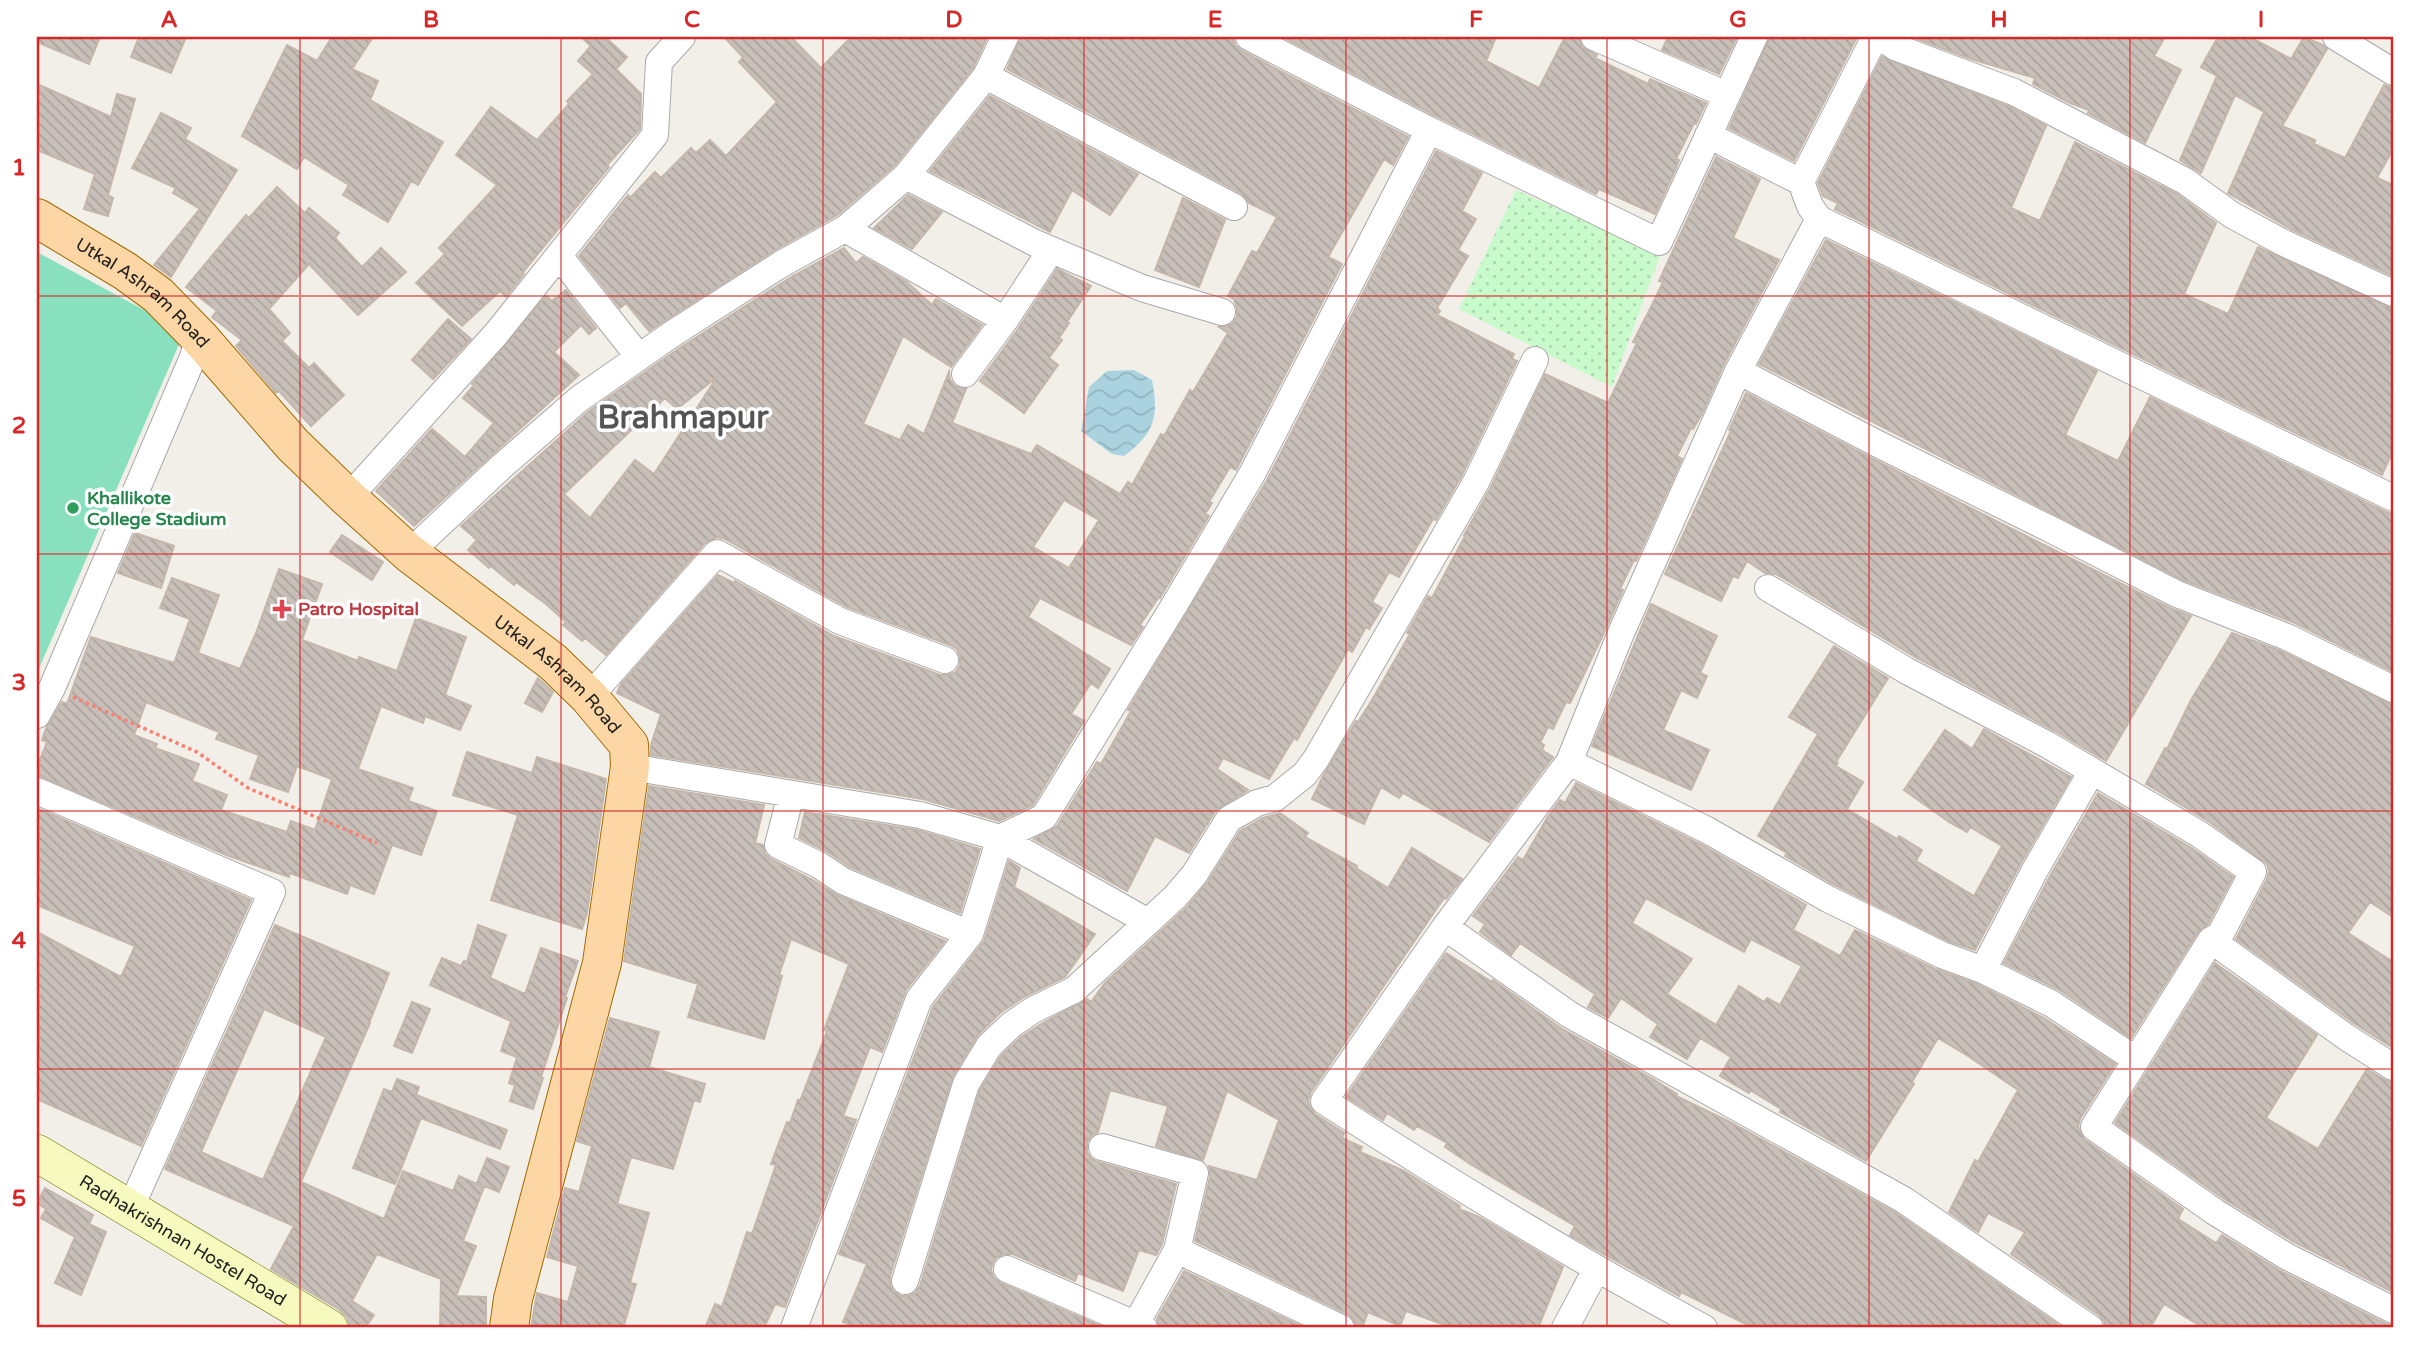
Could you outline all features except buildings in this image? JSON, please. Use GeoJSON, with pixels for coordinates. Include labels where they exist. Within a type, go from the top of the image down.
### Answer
{"type":"FeatureCollection","features":[{"type":"Feature","properties":{"kind":"main road","name":"Utkal Ashram Road"},"geometry":{"type":"LineString","coordinates":[[37,218],[125,271],[158,295],[199,337],[293,445],[348,498],[409,553],[552,662],[589,697],[629,745],[630,767],[602,963],[513,1299],[509,1328]]}},
{"type":"Feature","properties":{"kind":"main road","name":"Radhakrishnan Hostel Road"},"geometry":{"type":"LineString","coordinates":[[37,1153],[328,1328]]}},
{"type":"Feature","properties":{"kind":"street"},"geometry":{"type":"LineString","coordinates":[[348,498],[496,334],[655,135],[659,62],[682,37]]}},
{"type":"Feature","properties":{"kind":"street"},"geometry":{"type":"LineString","coordinates":[[409,553],[579,399],[783,263],[845,229],[906,176],[986,76],[1005,37]]}},
{"type":"Feature","properties":{"kind":"street"},"geometry":{"type":"LineString","coordinates":[[1249,37],[1429,130],[1659,242],[1754,37]]}},
{"type":"Feature","properties":{"kind":"street"},"geometry":{"type":"LineString","coordinates":[[1594,37],[1727,94]]}},
{"type":"Feature","properties":{"kind":"street"},"geometry":{"type":"LineString","coordinates":[[1801,182],[1875,37]]}},
{"type":"Feature","properties":{"kind":"street"},"geometry":{"type":"LineString","coordinates":[[1881,37],[1895,47],[2014,92],[2185,181],[2232,215],[2284,243],[2393,293]]}},
{"type":"Feature","properties":{"kind":"street"},"geometry":{"type":"LineString","coordinates":[[2336,37],[2393,72]]}},
{"type":"Feature","properties":{"kind":"street"},"geometry":{"type":"LineString","coordinates":[[986,76],[1234,207]]}},
{"type":"Feature","properties":{"kind":"street"},"geometry":{"type":"LineString","coordinates":[[803,1325],[919,999],[970,934],[1000,838],[1044,817],[1175,604],[1252,474],[1429,130]]}},
{"type":"Feature","properties":{"kind":"street"},"geometry":{"type":"LineString","coordinates":[[1708,135],[1801,182],[1810,206],[1819,219],[2393,498]]}},
{"type":"Feature","properties":{"kind":"street"},"geometry":{"type":"LineString","coordinates":[[906,176],[1051,250],[1142,288],[1222,312]]}},
{"type":"Feature","properties":{"kind":"street"},"geometry":{"type":"LineString","coordinates":[[1704,1328],[1596,1270],[1456,1187],[1324,1101],[1445,928],[1569,762],[1621,633],[1738,371],[1819,219]]}},
{"type":"Feature","properties":{"kind":"street"},"geometry":{"type":"LineString","coordinates":[[845,229],[1005,320]]}},
{"type":"Feature","properties":{"kind":"street"},"geometry":{"type":"LineString","coordinates":[[965,374],[1051,250]]}},
{"type":"Feature","properties":{"kind":"street"},"geometry":{"type":"LineString","coordinates":[[559,256],[639,357]]}},
{"type":"Feature","properties":{"kind":"street"},"geometry":{"type":"LineString","coordinates":[[37,715],[52,688],[193,357],[199,337]]}},
{"type":"Feature","properties":{"kind":"street"},"geometry":{"type":"LineString","coordinates":[[905,1281],[966,1084],[989,1046],[1011,1025],[1033,1010],[1074,990],[1175,897],[1194,875],[1229,819],[1257,803],[1275,799],[1305,774],[1476,482],[1535,360]]}},
{"type":"Feature","properties":{"kind":"street"},"geometry":{"type":"LineString","coordinates":[[1738,371],[2177,594],[2287,637],[2393,689]]}},
{"type":"Feature","properties":{"kind":"street"},"geometry":{"type":"LineString","coordinates":[[589,697],[717,553],[840,621],[945,660]]}},
{"type":"Feature","properties":{"kind":"street"},"geometry":{"type":"LineString","coordinates":[[1768,588],[1907,671],[2092,771],[2199,834],[2253,872],[2220,935],[2211,940],[2169,1010],[2134,1059],[2094,1127],[2216,1212],[2286,1256],[2393,1310]]}},
{"type":"Feature","properties":{"kind":"street"},"geometry":{"type":"LineString","coordinates":[[1569,762],[1707,830],[1828,899],[1942,955],[1983,970],[2052,1004],[2134,1059]]}},
{"type":"Feature","properties":{"kind":"street"},"geometry":{"type":"LineString","coordinates":[[630,767],[920,815],[1000,838],[1148,922]]}},
{"type":"Feature","properties":{"kind":"street"},"geometry":{"type":"LineString","coordinates":[[1983,970],[2035,870],[2092,771]]}},
{"type":"Feature","properties":{"kind":"street"},"geometry":{"type":"LineString","coordinates":[[37,790],[272,892],[130,1209]]}},
{"type":"Feature","properties":{"kind":"street"},"geometry":{"type":"LineString","coordinates":[[791,793],[778,845],[819,865],[843,881],[970,934]]}},
{"type":"Feature","properties":{"kind":"street"},"geometry":{"type":"LineString","coordinates":[[1445,928],[1570,1014],[1903,1200],[2090,1328]]}},
{"type":"Feature","properties":{"kind":"street"},"geometry":{"type":"LineString","coordinates":[[2211,940],[2346,1037],[2393,1066]]}},
{"type":"Feature","properties":{"kind":"street"},"geometry":{"type":"LineString","coordinates":[[1007,1269],[1124,1324],[1177,1250],[1195,1174],[1102,1147]]}},
{"type":"Feature","properties":{"kind":"street"},"geometry":{"type":"LineString","coordinates":[[1177,1250],[1341,1328]]}},
{"type":"Feature","properties":{"kind":"street"},"geometry":{"type":"LineString","coordinates":[[1564,1328],[1596,1270]]}},
{"type":"Feature","properties":{"kind":"path"},"geometry":{"type":"LineString","coordinates":[[52,688],[197,752],[248,788],[377,843]]}},
{"type":"Feature","properties":{"kind":"green space"},"geometry":{"type":"Polygon","coordinates":[[[1516,190],[1660,255],[1612,387],[1459,309],[1516,190]]]}},
{"type":"Feature","properties":{"kind":"green space","name":"Khallikote College Stadium"},"geometry":{"type":"Polygon","coordinates":[[[37,252],[146,311],[180,342],[37,673],[37,252]]]}},
{"type":"Feature","properties":{"kind":"water"},"geometry":{"type":"Polygon","coordinates":[[[1134,370],[1152,380],[1155,404],[1152,423],[1142,439],[1124,456],[1112,454],[1081,431],[1089,387],[1107,371],[1134,370]]]}},
{"type":"Feature","properties":{"kind":"place","name":"Khallikote College Stadium"},"geometry":{"type":"Point","coordinates":[73,508]}},
{"type":"Feature","properties":{"kind":"place","name":"Patro Hospital"},"geometry":{"type":"Point","coordinates":[282,609]}},
{"type":"Feature","properties":{"kind":"district","name":"Brahmapur"},"geometry":{"type":"Point","coordinates":[683,418]}}]}
